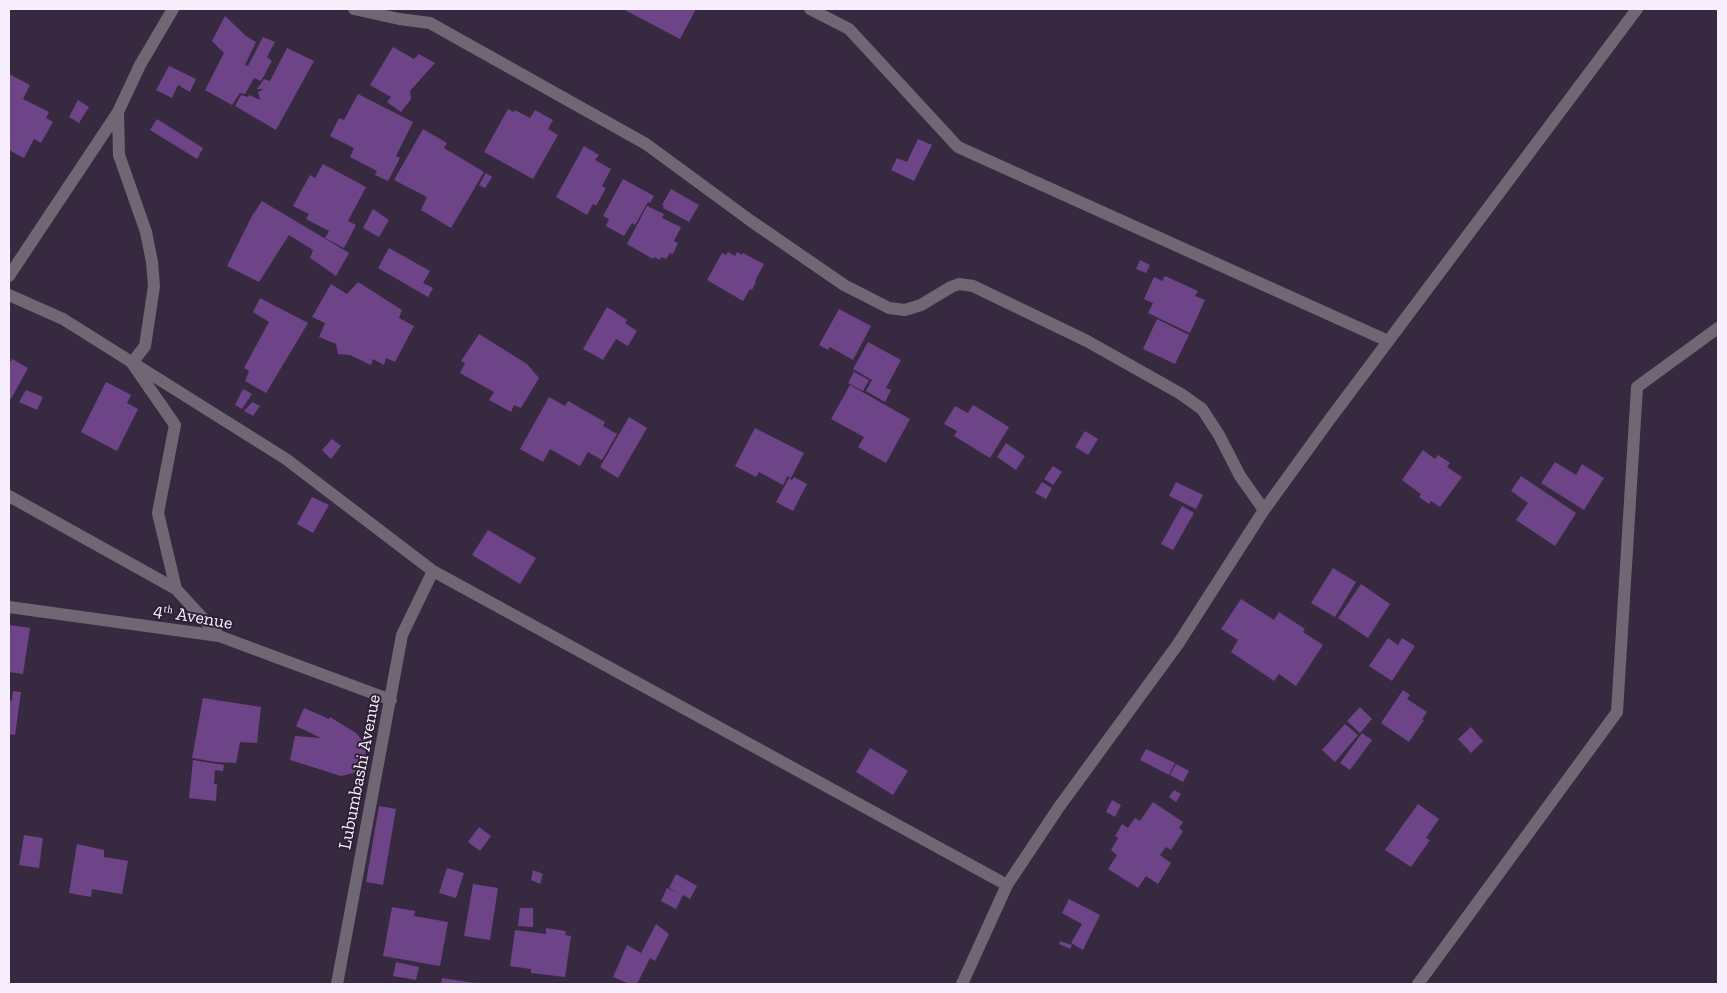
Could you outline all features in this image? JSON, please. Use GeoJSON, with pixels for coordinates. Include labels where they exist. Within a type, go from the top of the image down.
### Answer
{"type":"FeatureCollection","features":[{"type":"Feature","properties":{"kind":"street"},"geometry":{"type":"LineString","coordinates":[[9,276],[118,112],[140,65],[173,9]]}},
{"type":"Feature","properties":{"kind":"street"},"geometry":{"type":"LineString","coordinates":[[354,9],[400,19],[430,23],[646,144],[751,221],[844,285],[889,308],[905,310],[921,305],[959,284],[973,286],[1096,345],[1181,394],[1202,409],[1219,434],[1240,476],[1264,510]]}},
{"type":"Feature","properties":{"kind":"street"},"geometry":{"type":"LineString","coordinates":[[810,9],[849,29],[958,147],[1388,341]]}},
{"type":"Feature","properties":{"kind":"street"},"geometry":{"type":"LineString","coordinates":[[962,984],[1007,886],[1059,807],[1178,644],[1264,510],[1637,9]]}},
{"type":"Feature","properties":{"kind":"street"},"geometry":{"type":"LineString","coordinates":[[118,112],[119,155],[146,232],[152,262],[154,286],[145,346],[132,363]]}},
{"type":"Feature","properties":{"kind":"street"},"geometry":{"type":"LineString","coordinates":[[9,295],[63,319],[286,459],[434,571],[1007,886]]}},
{"type":"Feature","properties":{"kind":"street"},"geometry":{"type":"LineString","coordinates":[[1418,984],[1617,712],[1637,387],[1718,328]]}},
{"type":"Feature","properties":{"kind":"street"},"geometry":{"type":"LineString","coordinates":[[132,363],[175,425],[158,513],[176,589]]}},
{"type":"Feature","properties":{"kind":"street"},"geometry":{"type":"LineString","coordinates":[[9,496],[176,589],[219,636]]}},
{"type":"Feature","properties":{"kind":"street","name":"Lubumbashi Avenue"},"geometry":{"type":"LineString","coordinates":[[337,984],[402,635],[434,571]]}},
{"type":"Feature","properties":{"kind":"street","name":"4ᵗʰ Avenue"},"geometry":{"type":"LineString","coordinates":[[9,606],[219,636],[391,700]]}},
{"type":"Feature","properties":{"kind":"building"},"geometry":{"type":"Polygon","coordinates":[[[623,9],[696,9],[680,39],[623,9]]]}},
{"type":"Feature","properties":{"kind":"building"},"geometry":{"type":"Polygon","coordinates":[[[225,16],[246,36],[256,42],[245,65],[248,66],[263,37],[275,42],[267,57],[272,61],[261,81],[254,78],[245,94],[240,93],[232,105],[205,90],[224,53],[212,41],[225,16]]]}},
{"type":"Feature","properties":{"kind":"building"},"geometry":{"type":"Polygon","coordinates":[[[393,47],[414,59],[419,54],[435,63],[410,91],[411,99],[401,112],[387,102],[391,97],[370,85],[393,47]]]}},
{"type":"Feature","properties":{"kind":"building"},"geometry":{"type":"Polygon","coordinates":[[[287,48],[314,61],[276,130],[235,106],[241,95],[248,97],[249,95],[260,100],[258,92],[264,89],[257,89],[264,79],[270,81],[287,48]]]}},
{"type":"Feature","properties":{"kind":"building"},"geometry":{"type":"Polygon","coordinates":[[[169,66],[196,79],[190,92],[178,85],[172,98],[156,90],[169,66]]]}},
{"type":"Feature","properties":{"kind":"building"},"geometry":{"type":"Polygon","coordinates":[[[9,74],[30,85],[23,99],[49,112],[46,118],[53,122],[41,143],[34,139],[24,158],[9,150],[9,74]]]}},
{"type":"Feature","properties":{"kind":"building"},"geometry":{"type":"Polygon","coordinates":[[[358,94],[413,122],[396,156],[400,158],[388,181],[375,175],[377,171],[350,157],[354,148],[330,136],[339,118],[344,120],[358,94]]]}},
{"type":"Feature","properties":{"kind":"building"},"geometry":{"type":"Polygon","coordinates":[[[78,100],[89,107],[79,123],[69,117],[78,100]]]}},
{"type":"Feature","properties":{"kind":"building"},"geometry":{"type":"Polygon","coordinates":[[[508,109],[514,112],[515,110],[530,118],[535,110],[553,120],[548,129],[558,135],[533,179],[484,152],[508,109]]]}},
{"type":"Feature","properties":{"kind":"building"},"geometry":{"type":"Polygon","coordinates":[[[157,119],[203,148],[197,159],[150,130],[157,119]]]}},
{"type":"Feature","properties":{"kind":"building"},"geometry":{"type":"Polygon","coordinates":[[[423,129],[447,143],[444,148],[484,172],[451,228],[421,210],[427,197],[394,180],[423,129]]]}},
{"type":"Feature","properties":{"kind":"building"},"geometry":{"type":"Polygon","coordinates":[[[918,139],[932,145],[914,181],[891,170],[897,158],[907,162],[918,139]]]}},
{"type":"Feature","properties":{"kind":"building"},"geometry":{"type":"Polygon","coordinates":[[[584,146],[599,155],[595,160],[611,169],[602,186],[606,188],[596,206],[593,204],[587,215],[556,197],[584,146]]]}},
{"type":"Feature","properties":{"kind":"building"},"geometry":{"type":"Polygon","coordinates":[[[323,164],[366,187],[348,221],[356,225],[344,248],[325,238],[329,231],[306,219],[309,214],[293,206],[310,175],[315,178],[323,164]]]}},
{"type":"Feature","properties":{"kind":"building"},"geometry":{"type":"Polygon","coordinates":[[[486,173],[492,177],[485,188],[479,185],[486,173]]]}},
{"type":"Feature","properties":{"kind":"building"},"geometry":{"type":"Polygon","coordinates":[[[623,179],[654,196],[650,203],[648,202],[635,225],[632,223],[624,236],[606,226],[609,219],[603,216],[623,179]]]}},
{"type":"Feature","properties":{"kind":"building"},"geometry":{"type":"Polygon","coordinates":[[[671,189],[699,205],[689,222],[663,208],[664,206],[662,205],[671,189]]]}},
{"type":"Feature","properties":{"kind":"building"},"geometry":{"type":"Polygon","coordinates":[[[262,201],[349,253],[336,276],[310,258],[313,250],[289,235],[259,282],[227,266],[252,216],[262,201]]]}},
{"type":"Feature","properties":{"kind":"building"},"geometry":{"type":"Polygon","coordinates":[[[647,206],[664,214],[662,218],[681,227],[674,241],[678,243],[673,254],[670,253],[666,259],[661,257],[660,260],[654,257],[653,259],[627,244],[647,206]]]}},
{"type":"Feature","properties":{"kind":"building"},"geometry":{"type":"Polygon","coordinates":[[[373,209],[389,220],[379,237],[363,228],[373,209]]]}},
{"type":"Feature","properties":{"kind":"building"},"geometry":{"type":"Polygon","coordinates":[[[389,248],[430,271],[423,283],[433,288],[428,297],[378,268],[389,248]]]}},
{"type":"Feature","properties":{"kind":"building"},"geometry":{"type":"Polygon","coordinates":[[[728,252],[735,256],[737,252],[742,255],[743,253],[764,264],[752,290],[750,289],[743,301],[707,280],[722,253],[726,255],[728,252]]]}},
{"type":"Feature","properties":{"kind":"building"},"geometry":{"type":"Polygon","coordinates":[[[1140,260],[1150,265],[1146,273],[1136,269],[1140,260]]]}},
{"type":"Feature","properties":{"kind":"building"},"geometry":{"type":"Polygon","coordinates":[[[1165,276],[1198,291],[1195,296],[1205,300],[1190,333],[1148,313],[1153,303],[1144,299],[1154,277],[1162,281],[1165,276]]]}},
{"type":"Feature","properties":{"kind":"building"},"geometry":{"type":"Polygon","coordinates":[[[358,282],[402,310],[399,318],[414,326],[395,362],[386,358],[384,365],[373,359],[371,365],[350,355],[338,354],[336,344],[319,337],[325,323],[312,317],[331,284],[347,294],[358,282]]]}},
{"type":"Feature","properties":{"kind":"building"},"geometry":{"type":"Polygon","coordinates":[[[260,298],[308,323],[266,393],[245,381],[249,371],[244,368],[269,322],[253,312],[260,298]]]}},
{"type":"Feature","properties":{"kind":"building"},"geometry":{"type":"Polygon","coordinates":[[[607,307],[627,320],[625,323],[637,331],[628,346],[616,339],[603,360],[583,349],[607,307]]]}},
{"type":"Feature","properties":{"kind":"building"},"geometry":{"type":"Polygon","coordinates":[[[839,309],[871,326],[853,360],[830,347],[828,350],[819,345],[839,309]]]}},
{"type":"Feature","properties":{"kind":"building"},"geometry":{"type":"Polygon","coordinates":[[[1157,319],[1189,335],[1175,364],[1143,349],[1157,319]]]}},
{"type":"Feature","properties":{"kind":"building"},"geometry":{"type":"Polygon","coordinates":[[[479,334],[527,364],[539,378],[521,408],[514,405],[511,412],[489,400],[494,392],[460,373],[465,363],[461,361],[479,334]]]}},
{"type":"Feature","properties":{"kind":"building"},"geometry":{"type":"Polygon","coordinates":[[[868,342],[901,360],[886,388],[891,390],[885,402],[866,391],[872,380],[853,369],[868,342]]]}},
{"type":"Feature","properties":{"kind":"building"},"geometry":{"type":"Polygon","coordinates":[[[12,359],[28,368],[11,399],[9,398],[9,364],[12,359]]]}},
{"type":"Feature","properties":{"kind":"building"},"geometry":{"type":"Polygon","coordinates":[[[854,372],[869,380],[863,391],[848,383],[854,372]]]}},
{"type":"Feature","properties":{"kind":"building"},"geometry":{"type":"Polygon","coordinates":[[[106,382],[131,395],[127,403],[138,409],[117,451],[81,432],[106,382]]]}},
{"type":"Feature","properties":{"kind":"building"},"geometry":{"type":"Polygon","coordinates":[[[850,385],[910,419],[886,463],[858,447],[864,437],[831,419],[850,385]]]}},
{"type":"Feature","properties":{"kind":"building"},"geometry":{"type":"Polygon","coordinates":[[[243,389],[252,394],[242,409],[235,405],[243,389]]]}},
{"type":"Feature","properties":{"kind":"building"},"geometry":{"type":"Polygon","coordinates":[[[26,390],[43,397],[37,410],[19,402],[26,390]]]}},
{"type":"Feature","properties":{"kind":"building"},"geometry":{"type":"Polygon","coordinates":[[[549,397],[565,406],[568,401],[605,422],[603,426],[617,434],[602,460],[588,452],[580,466],[550,449],[543,462],[520,449],[549,397]]]}},
{"type":"Feature","properties":{"kind":"building"},"geometry":{"type":"Polygon","coordinates":[[[252,402],[260,406],[253,416],[244,411],[252,402]]]}},
{"type":"Feature","properties":{"kind":"building"},"geometry":{"type":"Polygon","coordinates":[[[973,405],[1009,427],[990,458],[954,436],[957,431],[944,424],[955,406],[968,413],[973,405]]]}},
{"type":"Feature","properties":{"kind":"building"},"geometry":{"type":"Polygon","coordinates":[[[629,417],[647,428],[618,478],[600,467],[629,417]]]}},
{"type":"Feature","properties":{"kind":"building"},"geometry":{"type":"Polygon","coordinates":[[[755,428],[804,453],[791,478],[786,476],[783,485],[759,472],[756,477],[735,466],[755,428]]]}},
{"type":"Feature","properties":{"kind":"building"},"geometry":{"type":"Polygon","coordinates":[[[1085,431],[1098,439],[1088,455],[1075,447],[1085,431]]]}},
{"type":"Feature","properties":{"kind":"building"},"geometry":{"type":"Polygon","coordinates":[[[332,439],[341,446],[331,459],[322,450],[332,439]]]}},
{"type":"Feature","properties":{"kind":"building"},"geometry":{"type":"Polygon","coordinates":[[[1006,443],[1025,456],[1016,470],[997,457],[1006,443]]]}},
{"type":"Feature","properties":{"kind":"building"},"geometry":{"type":"Polygon","coordinates":[[[1423,450],[1435,459],[1438,455],[1450,463],[1447,467],[1462,477],[1440,507],[1431,501],[1429,504],[1419,497],[1421,494],[1402,480],[1423,450]]]}},
{"type":"Feature","properties":{"kind":"building"},"geometry":{"type":"Polygon","coordinates":[[[1555,462],[1576,475],[1582,464],[1604,478],[1584,510],[1541,483],[1555,462]]]}},
{"type":"Feature","properties":{"kind":"building"},"geometry":{"type":"Polygon","coordinates":[[[1053,466],[1062,472],[1053,485],[1044,479],[1053,466]]]}},
{"type":"Feature","properties":{"kind":"building"},"geometry":{"type":"Polygon","coordinates":[[[1521,476],[1576,513],[1555,546],[1516,520],[1528,503],[1511,491],[1521,476]]]}},
{"type":"Feature","properties":{"kind":"building"},"geometry":{"type":"Polygon","coordinates":[[[794,477],[807,484],[793,511],[776,502],[789,478],[792,480],[794,477]]]}},
{"type":"Feature","properties":{"kind":"building"},"geometry":{"type":"Polygon","coordinates":[[[1042,482],[1052,488],[1046,499],[1035,493],[1042,482]]]}},
{"type":"Feature","properties":{"kind":"building"},"geometry":{"type":"Polygon","coordinates":[[[1176,482],[1203,495],[1196,509],[1169,496],[1176,482]]]}},
{"type":"Feature","properties":{"kind":"building"},"geometry":{"type":"Polygon","coordinates":[[[312,497],[329,505],[313,533],[297,524],[312,497]]]}},
{"type":"Feature","properties":{"kind":"building"},"geometry":{"type":"Polygon","coordinates":[[[1182,506],[1194,513],[1173,550],[1161,544],[1182,506]]]}},
{"type":"Feature","properties":{"kind":"building"},"geometry":{"type":"Polygon","coordinates":[[[488,530],[536,558],[520,584],[472,555],[488,530]]]}},
{"type":"Feature","properties":{"kind":"building"},"geometry":{"type":"Polygon","coordinates":[[[1333,568],[1356,582],[1335,617],[1311,603],[1333,568]]]}},
{"type":"Feature","properties":{"kind":"building"},"geometry":{"type":"Polygon","coordinates":[[[1361,584],[1390,604],[1368,638],[1338,618],[1361,584]]]}},
{"type":"Feature","properties":{"kind":"building"},"geometry":{"type":"Polygon","coordinates":[[[1241,599],[1274,620],[1279,612],[1305,629],[1303,632],[1323,645],[1296,686],[1279,674],[1274,681],[1231,652],[1238,640],[1221,629],[1241,599]]]}},
{"type":"Feature","properties":{"kind":"building"},"geometry":{"type":"Polygon","coordinates":[[[9,625],[30,628],[23,674],[9,672],[9,625]]]}},
{"type":"Feature","properties":{"kind":"building"},"geometry":{"type":"Polygon","coordinates":[[[1388,638],[1398,645],[1402,638],[1415,646],[1392,681],[1369,666],[1388,638]]]}},
{"type":"Feature","properties":{"kind":"building"},"geometry":{"type":"Polygon","coordinates":[[[1403,690],[1410,695],[1407,699],[1427,712],[1422,719],[1424,720],[1409,742],[1381,723],[1403,690]]]}},
{"type":"Feature","properties":{"kind":"building"},"geometry":{"type":"Polygon","coordinates":[[[13,691],[21,692],[15,735],[9,734],[9,700],[12,701],[13,691]]]}},
{"type":"Feature","properties":{"kind":"building"},"geometry":{"type":"Polygon","coordinates":[[[203,698],[261,707],[257,743],[240,742],[236,763],[192,758],[203,698]]]}},
{"type":"Feature","properties":{"kind":"building"},"geometry":{"type":"Polygon","coordinates":[[[1360,707],[1372,719],[1360,733],[1347,721],[1360,707]]]}},
{"type":"Feature","properties":{"kind":"building"},"geometry":{"type":"Polygon","coordinates":[[[304,708],[329,719],[330,717],[356,733],[365,744],[366,759],[357,772],[341,776],[290,760],[295,736],[321,738],[296,726],[304,708]]]}},
{"type":"Feature","properties":{"kind":"building"},"geometry":{"type":"Polygon","coordinates":[[[1345,724],[1358,735],[1335,762],[1322,750],[1345,724]]]}},
{"type":"Feature","properties":{"kind":"building"},"geometry":{"type":"Polygon","coordinates":[[[1471,727],[1483,741],[1471,753],[1458,739],[1471,727]]]}},
{"type":"Feature","properties":{"kind":"building"},"geometry":{"type":"Polygon","coordinates":[[[1362,733],[1372,740],[1350,770],[1340,763],[1362,733]]]}},
{"type":"Feature","properties":{"kind":"building"},"geometry":{"type":"Polygon","coordinates":[[[870,748],[908,771],[893,795],[856,772],[870,748]]]}},
{"type":"Feature","properties":{"kind":"building"},"geometry":{"type":"Polygon","coordinates":[[[1146,749],[1175,763],[1169,775],[1140,760],[1146,749]]]}},
{"type":"Feature","properties":{"kind":"building"},"geometry":{"type":"Polygon","coordinates":[[[193,760],[224,765],[223,771],[215,770],[214,784],[217,784],[216,801],[189,798],[193,760]]]}},
{"type":"Feature","properties":{"kind":"building"},"geometry":{"type":"Polygon","coordinates":[[[1176,764],[1189,771],[1183,782],[1170,775],[1176,764]]]}},
{"type":"Feature","properties":{"kind":"building"},"geometry":{"type":"Polygon","coordinates":[[[1174,790],[1181,794],[1176,802],[1169,797],[1174,790]]]}},
{"type":"Feature","properties":{"kind":"building"},"geometry":{"type":"Polygon","coordinates":[[[1112,800],[1121,805],[1115,817],[1106,812],[1112,800]]]}},
{"type":"Feature","properties":{"kind":"building"},"geometry":{"type":"Polygon","coordinates":[[[1153,802],[1183,822],[1179,828],[1183,831],[1171,850],[1166,847],[1160,855],[1171,863],[1158,884],[1146,876],[1138,888],[1108,869],[1117,855],[1111,850],[1118,838],[1115,836],[1122,824],[1128,828],[1135,818],[1140,821],[1153,802]]]}},
{"type":"Feature","properties":{"kind":"building"},"geometry":{"type":"Polygon","coordinates":[[[1418,804],[1439,819],[1426,838],[1430,840],[1411,867],[1385,850],[1418,804]]]}},
{"type":"Feature","properties":{"kind":"building"},"geometry":{"type":"Polygon","coordinates":[[[379,806],[396,809],[383,885],[366,882],[379,806]]]}},
{"type":"Feature","properties":{"kind":"building"},"geometry":{"type":"Polygon","coordinates":[[[479,827],[491,836],[480,851],[468,842],[479,827]]]}},
{"type":"Feature","properties":{"kind":"building"},"geometry":{"type":"Polygon","coordinates":[[[24,835],[43,838],[39,868],[19,865],[24,835]]]}},
{"type":"Feature","properties":{"kind":"building"},"geometry":{"type":"Polygon","coordinates":[[[77,844],[104,850],[104,857],[128,861],[122,894],[92,889],[91,897],[69,893],[77,844]]]}},
{"type":"Feature","properties":{"kind":"building"},"geometry":{"type":"Polygon","coordinates":[[[447,868],[464,873],[456,898],[439,893],[447,868]]]}},
{"type":"Feature","properties":{"kind":"building"},"geometry":{"type":"Polygon","coordinates":[[[533,870],[543,874],[540,884],[531,880],[533,870]]]}},
{"type":"Feature","properties":{"kind":"building"},"geometry":{"type":"Polygon","coordinates":[[[676,874],[697,886],[690,899],[683,895],[676,909],[661,901],[667,888],[678,893],[669,888],[676,874]]]}},
{"type":"Feature","properties":{"kind":"building"},"geometry":{"type":"Polygon","coordinates":[[[473,884],[498,888],[490,940],[464,936],[473,884]]]}},
{"type":"Feature","properties":{"kind":"building"},"geometry":{"type":"Polygon","coordinates":[[[1069,899],[1100,915],[1083,950],[1071,943],[1082,924],[1062,913],[1069,899]]]}},
{"type":"Feature","properties":{"kind":"building"},"geometry":{"type":"Polygon","coordinates":[[[392,907],[415,911],[414,916],[448,922],[440,966],[383,956],[392,907]]]}},
{"type":"Feature","properties":{"kind":"building"},"geometry":{"type":"Polygon","coordinates":[[[520,908],[533,908],[533,927],[518,926],[520,908]]]}},
{"type":"Feature","properties":{"kind":"building"},"geometry":{"type":"Polygon","coordinates":[[[656,924],[669,934],[655,961],[650,958],[637,984],[630,984],[613,977],[627,945],[641,953],[656,924]]]}},
{"type":"Feature","properties":{"kind":"building"},"geometry":{"type":"Polygon","coordinates":[[[546,928],[566,931],[565,935],[571,936],[565,977],[531,973],[531,969],[510,966],[515,930],[546,934],[546,928]]]}},
{"type":"Feature","properties":{"kind":"building"},"geometry":{"type":"Polygon","coordinates":[[[1060,941],[1072,945],[1070,949],[1059,944],[1060,941]]]}},
{"type":"Feature","properties":{"kind":"building"},"geometry":{"type":"Polygon","coordinates":[[[396,962],[419,967],[416,980],[393,976],[396,962]]]}},
{"type":"Feature","properties":{"kind":"building"},"geometry":{"type":"Polygon","coordinates":[[[442,978],[475,983],[475,984],[441,984],[442,978]]]}}]}
